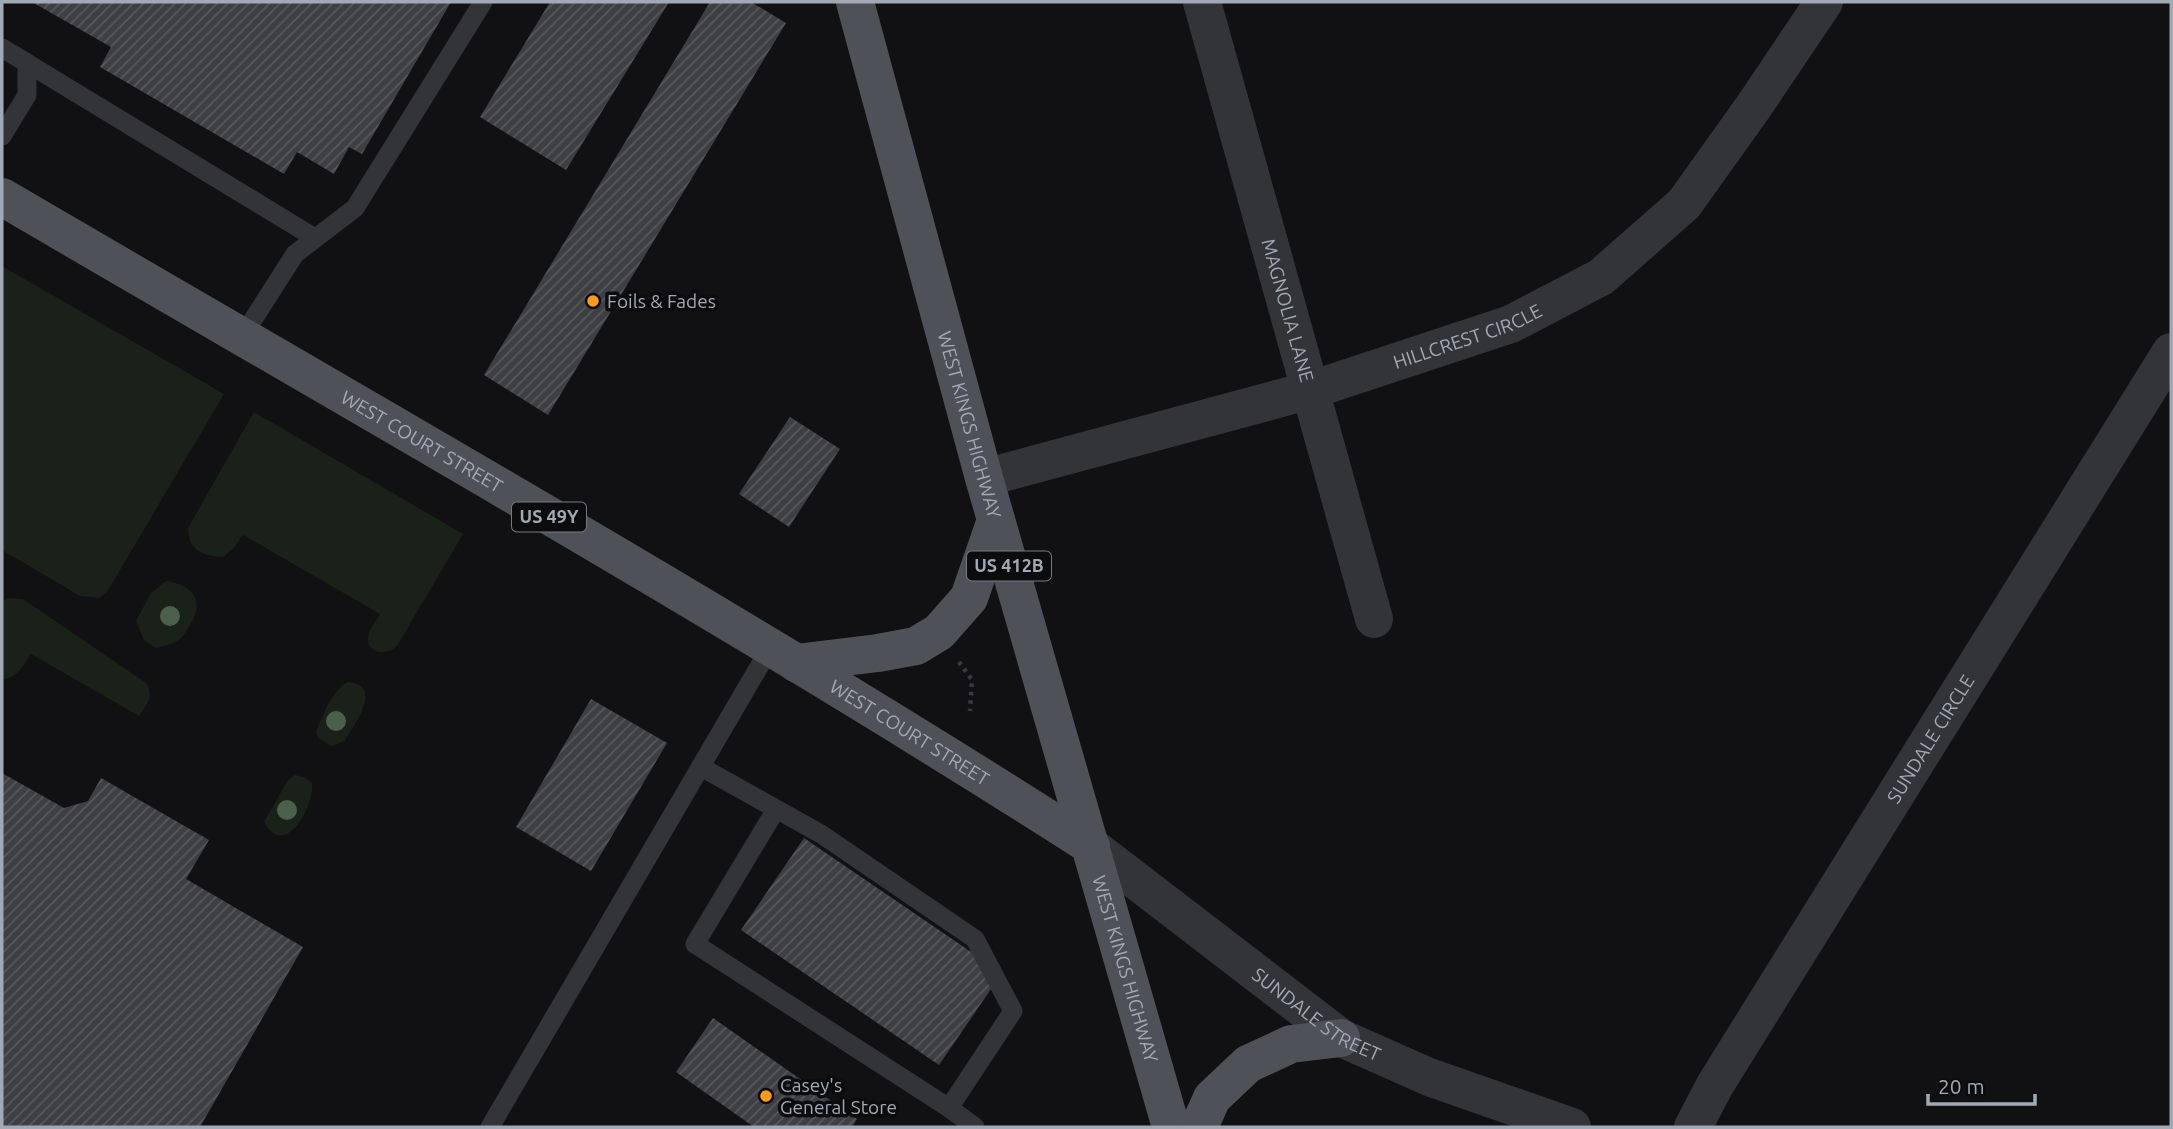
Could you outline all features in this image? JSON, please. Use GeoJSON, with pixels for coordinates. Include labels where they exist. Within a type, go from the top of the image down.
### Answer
{"type":"FeatureCollection","features":[{"type":"Feature","properties":{"kind":"main road","name":"WEST KINGS HIGHWAY"},"geometry":{"type":"LineString","coordinates":[[855,2],[984,478],[1171,1127]]}},
{"type":"Feature","properties":{"kind":"main road","name":"WEST COURT STREET"},"geometry":{"type":"LineString","coordinates":[[2,197],[783,656],[968,767],[1091,846]]}},
{"type":"Feature","properties":{"kind":"main road"},"geometry":{"type":"LineString","coordinates":[[783,656],[916,646],[939,632],[969,598],[996,520]]}},
{"type":"Feature","properties":{"kind":"main road"},"geometry":{"type":"LineString","coordinates":[[1199,1127],[1212,1098],[1248,1064],[1291,1044],[1341,1038]]}},
{"type":"Feature","properties":{"kind":"street","name":"MAGNOLIA LANE"},"geometry":{"type":"LineString","coordinates":[[1202,2],[1374,619]]}},
{"type":"Feature","properties":{"kind":"street","name":"HILLCREST CIRCLE"},"geometry":{"type":"LineString","coordinates":[[984,478],[1311,390],[1511,324],[1601,277],[1684,204],[1824,2]]}},
{"type":"Feature","properties":{"kind":"street","name":"SUNDALE CIRCLE"},"geometry":{"type":"LineString","coordinates":[[1693,1127],[1715,1085],[2171,352]]}},
{"type":"Feature","properties":{"kind":"street","name":"SUNDALE STREET"},"geometry":{"type":"LineString","coordinates":[[1091,846],[1341,1038],[1429,1077],[1572,1127]]}},
{"type":"Feature","properties":{"kind":"lane"},"geometry":{"type":"LineString","coordinates":[[242,337],[295,254],[355,208],[483,2]]}},
{"type":"Feature","properties":{"kind":"lane"},"geometry":{"type":"LineString","coordinates":[[2,48],[315,238]]}},
{"type":"Feature","properties":{"kind":"lane"},"geometry":{"type":"LineString","coordinates":[[2,136],[27,94],[27,63]]}},
{"type":"Feature","properties":{"kind":"lane"},"geometry":{"type":"LineString","coordinates":[[490,1127],[701,767],[783,656]]}},
{"type":"Feature","properties":{"kind":"lane"},"geometry":{"type":"LineString","coordinates":[[701,767],[775,811],[821,834],[975,939],[1013,1011],[949,1108]]}},
{"type":"Feature","properties":{"kind":"lane"},"geometry":{"type":"LineString","coordinates":[[775,811],[695,944],[975,1127]]}},
{"type":"Feature","properties":{"kind":"path"},"geometry":{"type":"LineString","coordinates":[[953,652],[972,680],[970,711]]}},
{"type":"Feature","properties":{"kind":"shaded area"},"geometry":{"type":"Polygon","coordinates":[[[2,266],[224,394],[107,592],[99,598],[80,596],[2,550],[2,266]]]}},
{"type":"Feature","properties":{"kind":"shaded area"},"geometry":{"type":"Polygon","coordinates":[[[254,412],[463,534],[397,646],[392,650],[376,651],[369,645],[369,633],[380,614],[243,535],[223,557],[203,553],[191,542],[188,528],[254,412]]]}},
{"type":"Feature","properties":{"kind":"shaded area"},"geometry":{"type":"Polygon","coordinates":[[[166,581],[190,591],[197,603],[196,611],[185,634],[172,643],[156,648],[144,640],[136,621],[151,593],[166,581]]]}},
{"type":"Feature","properties":{"kind":"shaded area"},"geometry":{"type":"Polygon","coordinates":[[[8,598],[23,599],[146,683],[150,696],[139,716],[31,654],[16,674],[2,679],[2,601],[8,598]]]}},
{"type":"Feature","properties":{"kind":"shaded area"},"geometry":{"type":"Polygon","coordinates":[[[347,682],[358,684],[364,690],[364,706],[345,741],[331,746],[318,738],[316,732],[332,698],[347,682]]]}},
{"type":"Feature","properties":{"kind":"shaded area"},"geometry":{"type":"Polygon","coordinates":[[[295,775],[312,783],[312,793],[297,825],[289,833],[281,835],[272,832],[264,822],[288,780],[295,775]]]}},
{"type":"Feature","properties":{"kind":"building"},"geometry":{"type":"Polygon","coordinates":[[[32,2],[451,2],[362,154],[349,147],[334,174],[297,152],[284,174],[100,67],[111,47],[32,2]]]}},
{"type":"Feature","properties":{"kind":"building"},"geometry":{"type":"Polygon","coordinates":[[[550,2],[669,2],[566,170],[480,117],[550,2]]]}},
{"type":"Feature","properties":{"kind":"building"},"geometry":{"type":"Polygon","coordinates":[[[710,2],[751,2],[786,23],[548,415],[484,375],[710,2]]]}},
{"type":"Feature","properties":{"kind":"building"},"geometry":{"type":"Polygon","coordinates":[[[790,417],[840,449],[789,527],[739,494],[790,417]]]}},
{"type":"Feature","properties":{"kind":"building"},"geometry":{"type":"Polygon","coordinates":[[[591,699],[667,743],[591,871],[516,827],[591,699]]]}},
{"type":"Feature","properties":{"kind":"building"},"geometry":{"type":"Polygon","coordinates":[[[2,773],[64,808],[88,801],[101,778],[209,840],[186,879],[303,947],[200,1127],[2,1127],[2,773]]]}},
{"type":"Feature","properties":{"kind":"building","name":"Casey's General Store"},"geometry":{"type":"Polygon","coordinates":[[[804,838],[1002,973],[939,1065],[741,930],[804,838]]]}},
{"type":"Feature","properties":{"kind":"building","name":"Casey's General Store"},"geometry":{"type":"Polygon","coordinates":[[[713,1018],[857,1119],[852,1127],[754,1127],[676,1072],[713,1018]]]}},
{"type":"Feature","properties":{"kind":"place","name":"Foils & Fades"},"geometry":{"type":"Point","coordinates":[593,301]}},
{"type":"Feature","properties":{"kind":"place","name":"Casey's General Store"},"geometry":{"type":"Point","coordinates":[766,1096]}}]}
